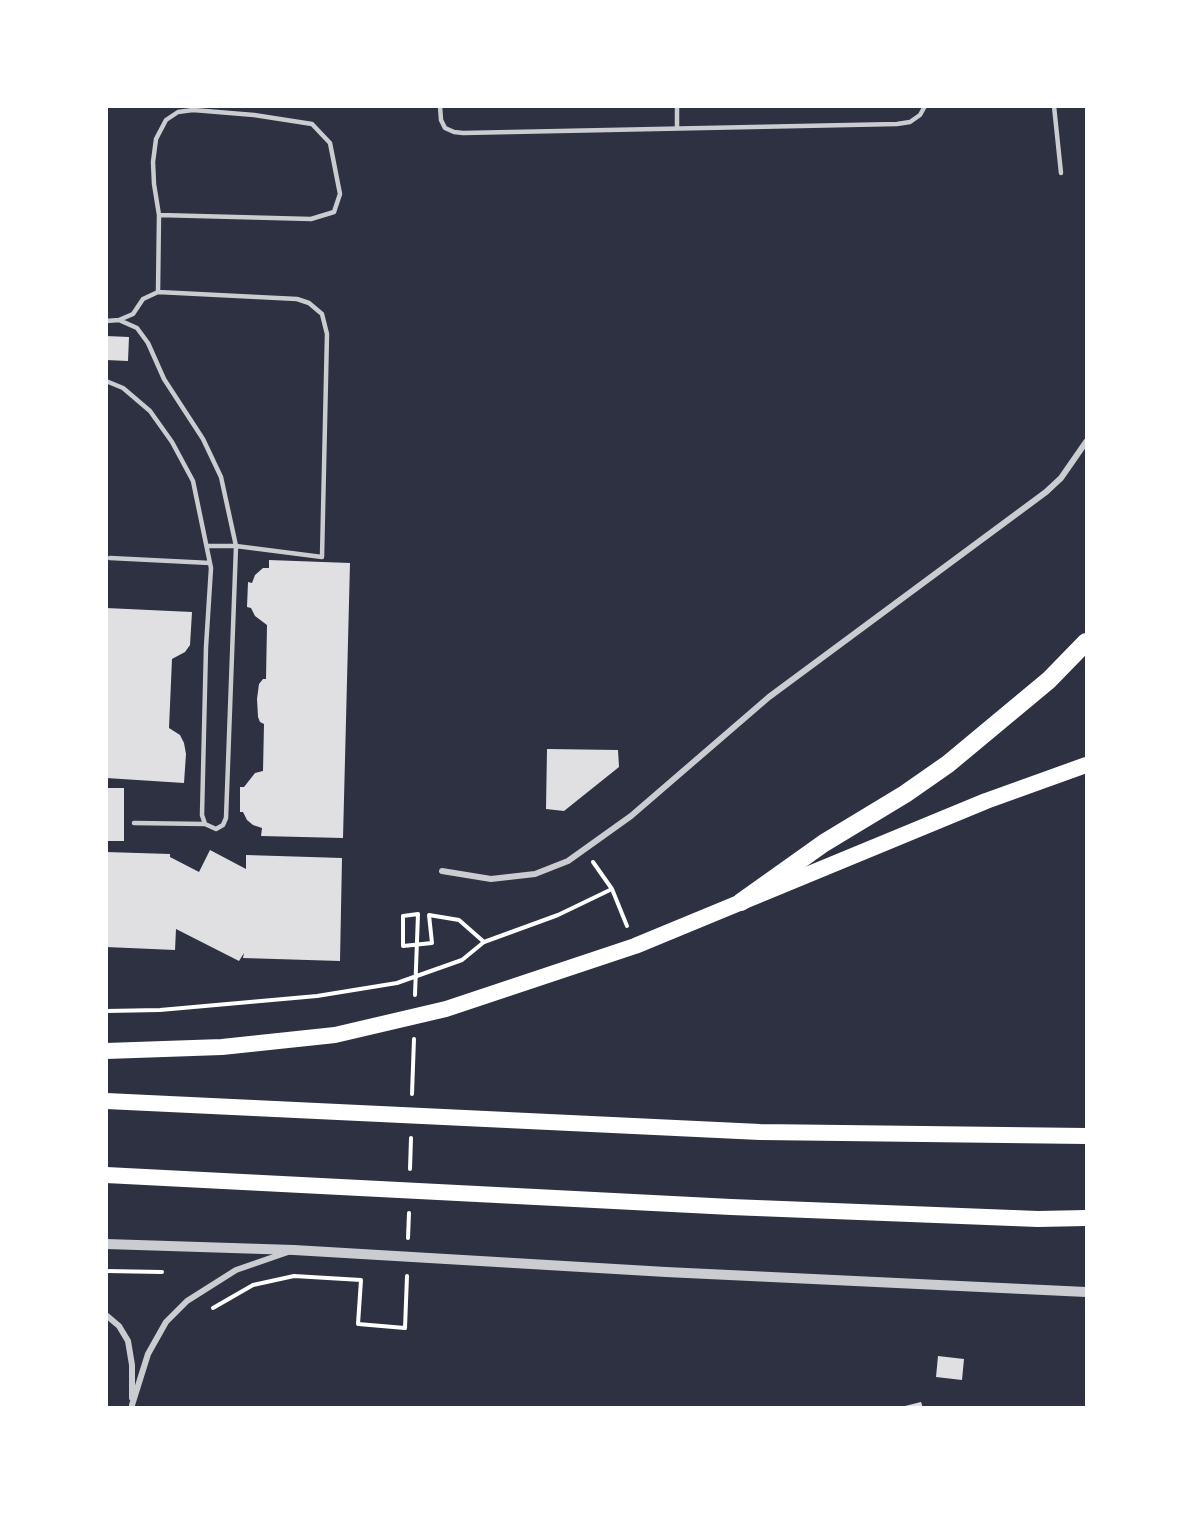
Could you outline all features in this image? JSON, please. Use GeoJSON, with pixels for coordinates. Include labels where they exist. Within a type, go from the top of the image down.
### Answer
{"type":"FeatureCollection","features":[{"type":"Feature","properties":{"kind":"highway"},"geometry":{"type":"LineString","coordinates":[[741,902],[824,843],[905,794],[948,764],[1049,680],[1086,642]]}},
{"type":"Feature","properties":{"kind":"highway"},"geometry":{"type":"LineString","coordinates":[[107,1051],[222,1047],[335,1035],[446,1009],[635,946],[986,801],[1086,765]]}},
{"type":"Feature","properties":{"kind":"highway"},"geometry":{"type":"LineString","coordinates":[[106,1101],[760,1132],[1086,1136]]}},
{"type":"Feature","properties":{"kind":"highway"},"geometry":{"type":"LineString","coordinates":[[106,1175],[730,1207],[1038,1219],[1086,1218]]}},
{"type":"Feature","properties":{"kind":"street"},"geometry":{"type":"LineString","coordinates":[[442,871],[491,879],[535,874],[568,861],[631,816],[769,697],[1046,492],[1061,478],[1086,442]]}},
{"type":"Feature","properties":{"kind":"street"},"geometry":{"type":"LineString","coordinates":[[106,1244],[294,1250],[1084,1293]]}},
{"type":"Feature","properties":{"kind":"street"},"geometry":{"type":"LineString","coordinates":[[132,1406],[148,1354],[166,1322],[187,1300],[236,1270],[294,1250]]}},
{"type":"Feature","properties":{"kind":"street"},"geometry":{"type":"LineString","coordinates":[[106,1315],[119,1326],[128,1341],[132,1365],[132,1406]]}},
{"type":"Feature","properties":{"kind":"lane"},"geometry":{"type":"LineString","coordinates":[[440,106],[441,120],[445,128],[454,132],[897,124],[910,122],[920,115],[925,106]]}},
{"type":"Feature","properties":{"kind":"lane"},"geometry":{"type":"LineString","coordinates":[[677,106],[677,128]]}},
{"type":"Feature","properties":{"kind":"lane"},"geometry":{"type":"LineString","coordinates":[[1054,106],[1060,173]]}},
{"type":"Feature","properties":{"kind":"lane"},"geometry":{"type":"LineString","coordinates":[[158,292],[159,215],[153,162],[156,139],[166,120],[178,112],[193,110],[244,114],[312,124],[330,143],[340,194],[334,212],[310,219],[159,215]]}},
{"type":"Feature","properties":{"kind":"lane"},"geometry":{"type":"LineString","coordinates":[[106,321],[118,320],[133,314],[143,299],[158,292],[297,299],[318,310],[325,321],[327,334],[322,557],[236,546],[207,546]]}},
{"type":"Feature","properties":{"kind":"lane"},"geometry":{"type":"LineString","coordinates":[[118,320],[137,328],[148,343],[164,379],[203,439],[221,477],[236,546],[225,822],[216,829],[205,824],[134,823]]}},
{"type":"Feature","properties":{"kind":"lane"},"geometry":{"type":"LineString","coordinates":[[106,381],[123,388],[150,411],[172,442],[193,481],[210,563],[202,807],[205,824]]}},
{"type":"Feature","properties":{"kind":"lane"},"geometry":{"type":"LineString","coordinates":[[110,558],[210,563]]}},
{"type":"Feature","properties":{"kind":"path"},"geometry":{"type":"LineString","coordinates":[[584,849],[612,889],[635,946]]}},
{"type":"Feature","properties":{"kind":"path"},"geometry":{"type":"LineString","coordinates":[[106,1011],[160,1011],[318,996],[397,983],[462,960],[484,942],[558,915],[612,889]]}},
{"type":"Feature","properties":{"kind":"path"},"geometry":{"type":"LineString","coordinates":[[418,914],[403,916],[403,946],[432,943],[429,915],[459,920],[484,942]]}},
{"type":"Feature","properties":{"kind":"path"},"geometry":{"type":"LineString","coordinates":[[106,1271],[162,1272]]}},
{"type":"Feature","properties":{"kind":"path"},"geometry":{"type":"LineString","coordinates":[[207,1311],[253,1285],[294,1276],[361,1280],[358,1324],[405,1328]]}},
{"type":"Feature","properties":{"kind":"building"},"geometry":{"type":"Polygon","coordinates":[[[106,336],[129,337],[128,361],[106,360],[106,336]]]}},
{"type":"Feature","properties":{"kind":"building"},"geometry":{"type":"Polygon","coordinates":[[[269,560],[350,563],[343,838],[261,836],[262,828],[253,825],[243,812],[240,812],[240,787],[244,787],[255,773],[263,771],[264,724],[258,717],[257,699],[259,684],[266,679],[267,625],[255,616],[251,608],[247,607],[248,582],[252,583],[255,575],[263,568],[269,568],[269,560]]]}},
{"type":"Feature","properties":{"kind":"building"},"geometry":{"type":"Polygon","coordinates":[[[106,608],[192,612],[190,645],[185,652],[172,659],[169,728],[180,735],[184,743],[186,754],[184,783],[106,778],[106,608]]]}},
{"type":"Feature","properties":{"kind":"building"},"geometry":{"type":"Polygon","coordinates":[[[547,749],[618,750],[619,767],[564,811],[546,809],[547,749]]]}},
{"type":"Feature","properties":{"kind":"building"},"geometry":{"type":"Polygon","coordinates":[[[106,788],[124,788],[124,841],[106,841],[106,788]]]}},
{"type":"Feature","properties":{"kind":"building"},"geometry":{"type":"Polygon","coordinates":[[[210,850],[246,869],[246,855],[342,858],[340,961],[243,958],[244,953],[239,961],[176,929],[175,950],[106,947],[106,852],[170,854],[170,857],[199,872],[210,850]]]}},
{"type":"Feature","properties":{"kind":"building"},"geometry":{"type":"Polygon","coordinates":[[[938,1356],[964,1359],[962,1380],[936,1377],[938,1356]]]}},
{"type":"Feature","properties":{"kind":"building"},"geometry":{"type":"Polygon","coordinates":[[[921,1402],[923,1408],[901,1408],[901,1407],[921,1402]]]}}]}
